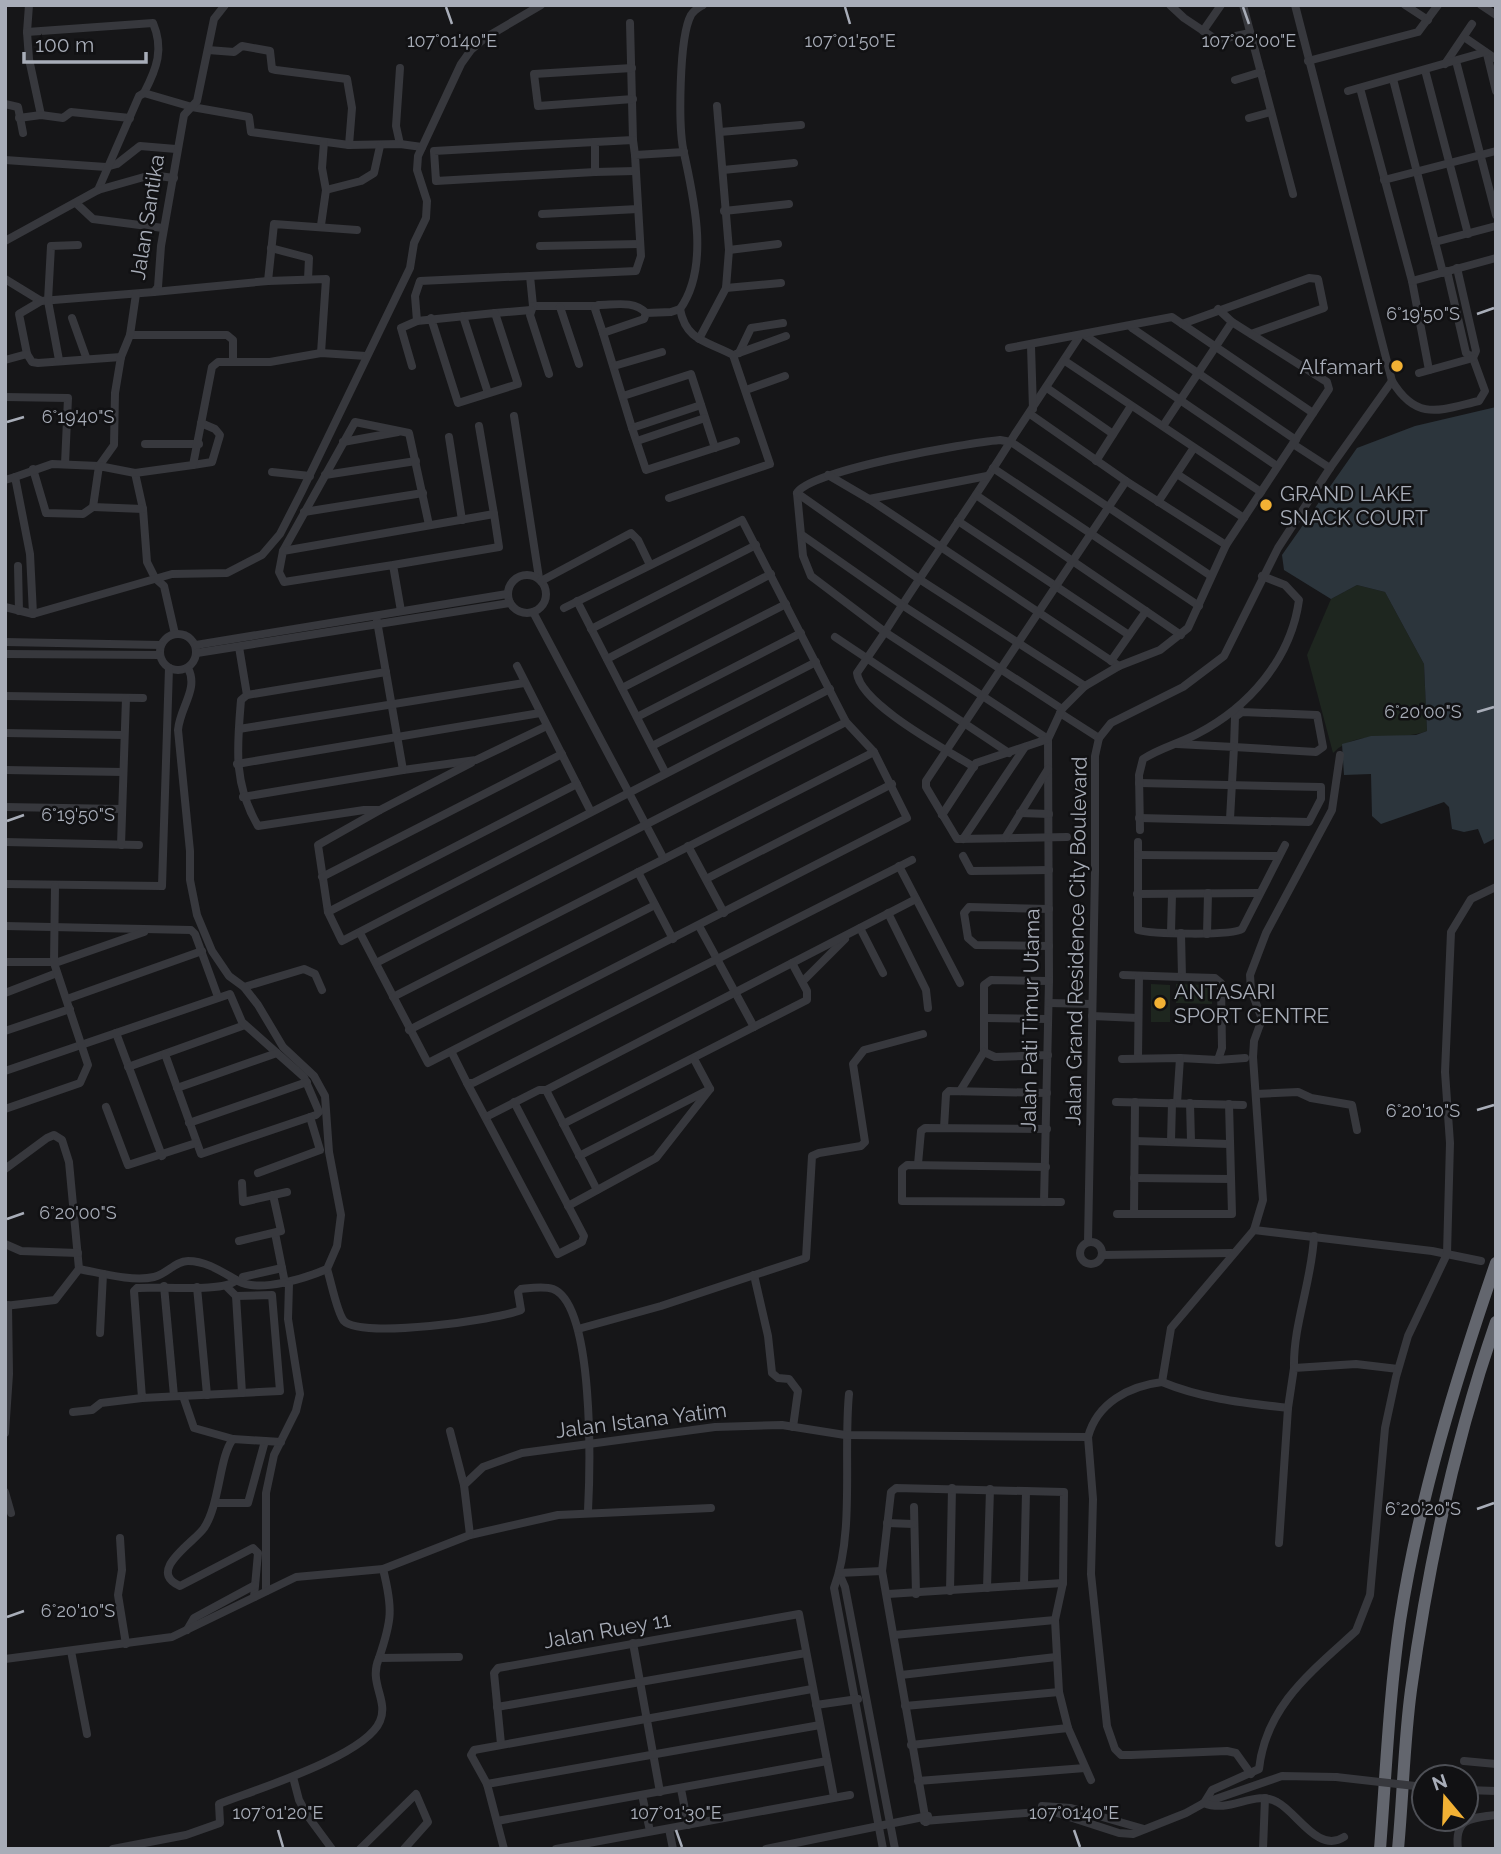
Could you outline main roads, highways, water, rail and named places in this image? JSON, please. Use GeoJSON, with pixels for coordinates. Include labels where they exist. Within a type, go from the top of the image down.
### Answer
{"type":"FeatureCollection","features":[{"type":"Feature","properties":{"kind":"highway"},"geometry":{"type":"LineString","coordinates":[[1380,1849],[1389,1709],[1401,1620],[1416,1539],[1440,1442],[1496,1263]]}},
{"type":"Feature","properties":{"kind":"highway"},"geometry":{"type":"LineString","coordinates":[[1398,1849],[1411,1693],[1435,1542],[1459,1444],[1496,1322]]}},
{"type":"Feature","properties":{"kind":"place","name":"Alfamart"},"geometry":{"type":"Point","coordinates":[1397,366]}},
{"type":"Feature","properties":{"kind":"place","name":"GRAND LAKE SNACK COURT"},"geometry":{"type":"Point","coordinates":[1266,505]}},
{"type":"Feature","properties":{"kind":"place","name":"ANTASARI SPORT CENTRE"},"geometry":{"type":"Point","coordinates":[1160,1003]}}]}
